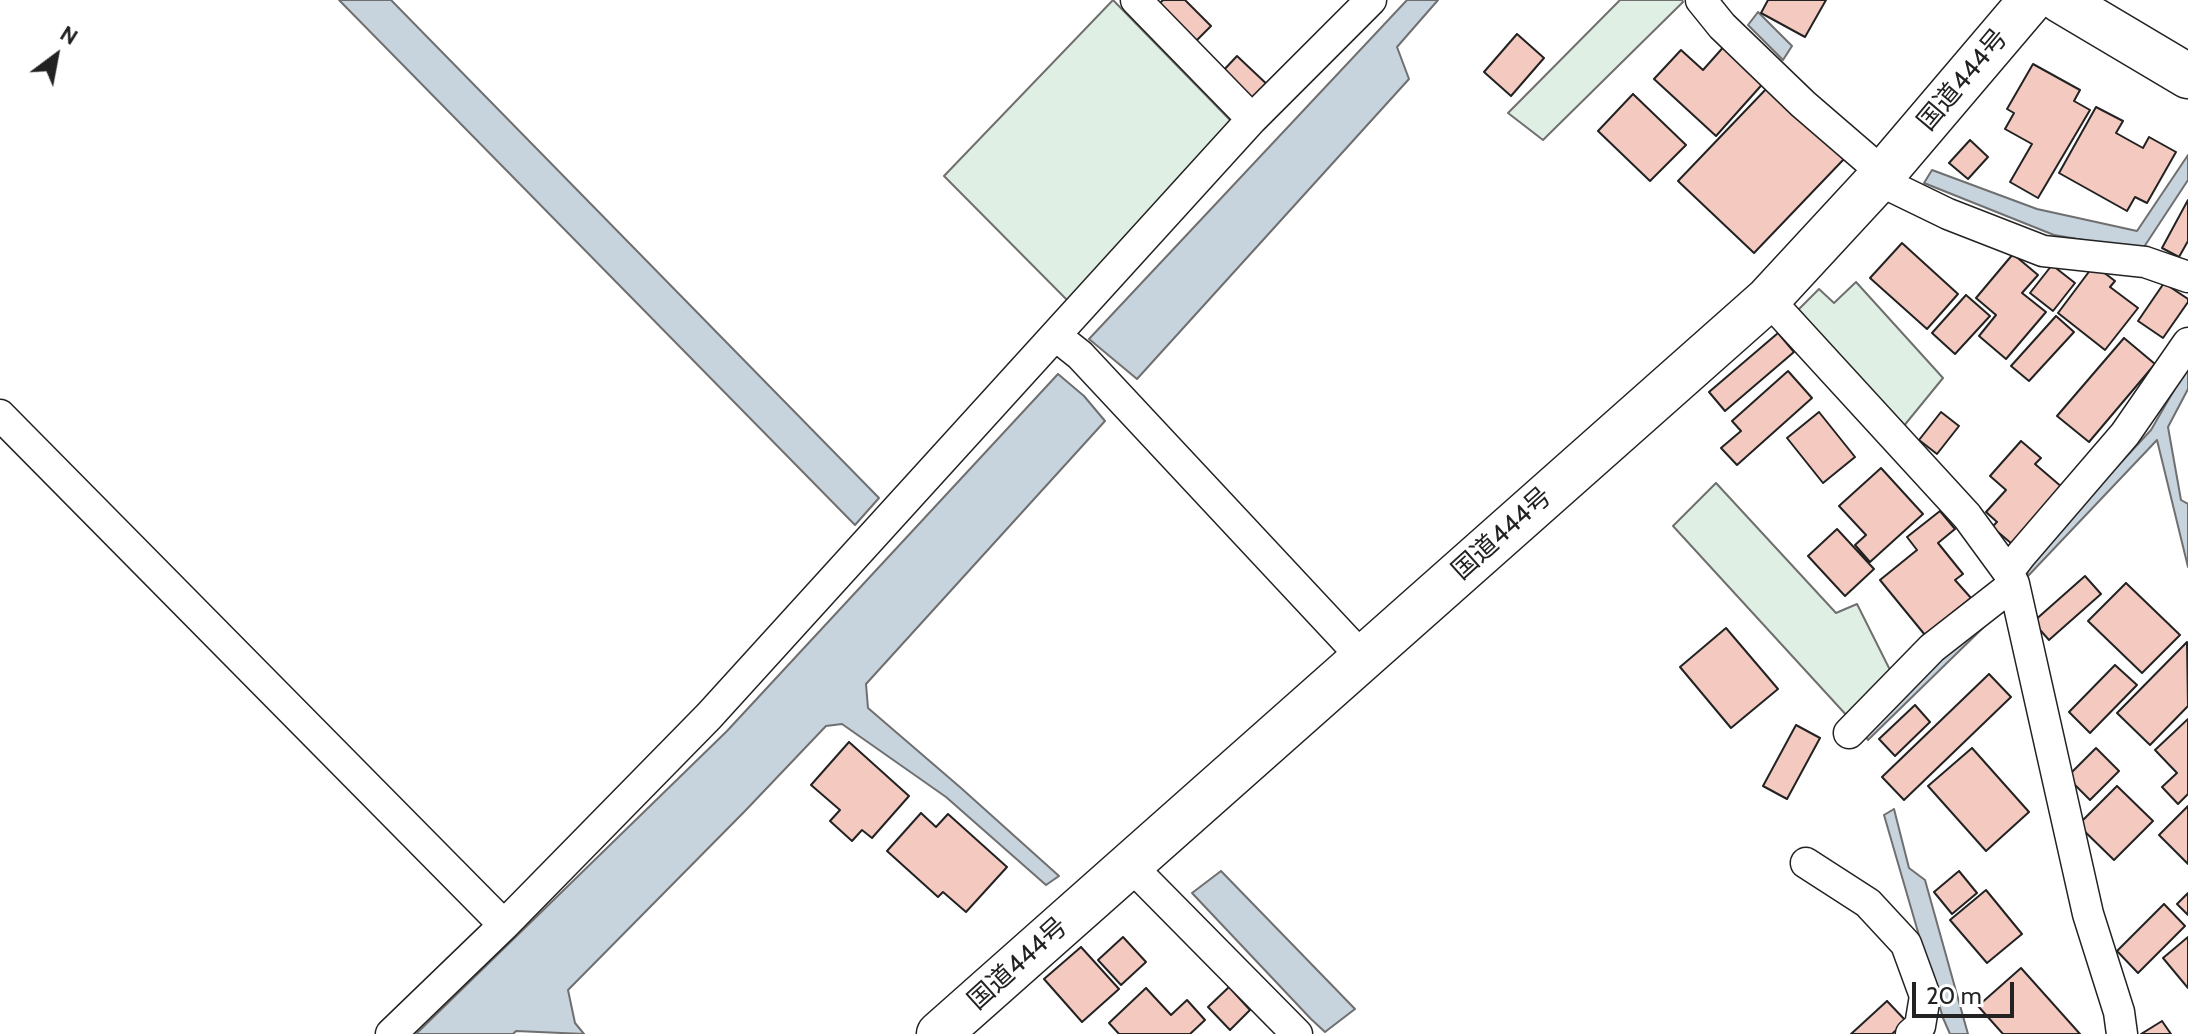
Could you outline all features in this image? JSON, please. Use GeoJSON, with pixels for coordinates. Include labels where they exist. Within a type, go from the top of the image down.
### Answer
{"type":"FeatureCollection","features":[{"type":"Feature","properties":{"kind":"main road","name":"国道444号"},"geometry":{"type":"LineString","coordinates":[[939,1034],[1768,299],[1880,176],[2031,0]]}},
{"type":"Feature","properties":{"kind":"main road"},"geometry":{"type":"LineString","coordinates":[[2060,0],[2188,76]]}},
{"type":"Feature","properties":{"kind":"street"},"geometry":{"type":"LineString","coordinates":[[1136,0],[1252,119]]}},
{"type":"Feature","properties":{"kind":"street"},"geometry":{"type":"LineString","coordinates":[[391,1034],[504,925],[709,716],[1252,119],[1371,0]]}},
{"type":"Feature","properties":{"kind":"street"},"geometry":{"type":"LineString","coordinates":[[1701,0],[1722,26],[1880,176],[1948,214],[2043,251],[2145,262],[2188,277]]}},
{"type":"Feature","properties":{"kind":"street"},"geometry":{"type":"LineString","coordinates":[[1768,299],[1967,516],[2011,578],[2088,914],[2119,1012],[2122,1034]]}},
{"type":"Feature","properties":{"kind":"street"},"geometry":{"type":"LineString","coordinates":[[1056,336],[1080,355],[1363,658]]}},
{"type":"Feature","properties":{"kind":"street"},"geometry":{"type":"LineString","coordinates":[[1849,733],[1932,648],[2011,578],[2021,555],[2125,434],[2188,343]]}},
{"type":"Feature","properties":{"kind":"street"},"geometry":{"type":"LineString","coordinates":[[0,415],[504,925]]}},
{"type":"Feature","properties":{"kind":"street"},"geometry":{"type":"LineString","coordinates":[[1806,863],[1868,903],[1906,944],[1925,996],[1920,1026],[1911,1034]]}},
{"type":"Feature","properties":{"kind":"street"},"geometry":{"type":"LineString","coordinates":[[1130,865],[1297,1034]]}},
{"type":"Feature","properties":{"kind":"green space"},"geometry":{"type":"Polygon","coordinates":[[[1113,0],[1232,122],[1068,301],[944,176],[1113,0]]]}},
{"type":"Feature","properties":{"kind":"green space"},"geometry":{"type":"Polygon","coordinates":[[[1620,0],[1683,2],[1543,140],[1508,113],[1620,0]]]}},
{"type":"Feature","properties":{"kind":"green space"},"geometry":{"type":"Polygon","coordinates":[[[1856,282],[1943,378],[1903,427],[1798,310],[1819,289],[1834,303],[1856,282]]]}},
{"type":"Feature","properties":{"kind":"green space"},"geometry":{"type":"Polygon","coordinates":[[[1716,483],[1836,613],[1857,604],[1893,676],[1849,718],[1673,526],[1716,483]]]}},
{"type":"Feature","properties":{"kind":"shaded area"},"geometry":{"type":"Polygon","coordinates":[[[339,0],[391,0],[879,498],[855,525],[339,0]]]}},
{"type":"Feature","properties":{"kind":"shaded area"},"geometry":{"type":"Polygon","coordinates":[[[1407,0],[1438,0],[1397,47],[1409,79],[1137,379],[1089,339],[1407,0]]]}},
{"type":"Feature","properties":{"kind":"shaded area"},"geometry":{"type":"Polygon","coordinates":[[[1758,12],[1792,46],[1783,60],[1748,25],[1758,12]]]}},
{"type":"Feature","properties":{"kind":"shaded area"},"geometry":{"type":"Polygon","coordinates":[[[2188,155],[2188,180],[2142,250],[2054,235],[1924,183],[1932,170],[2037,209],[2137,231],[2188,155]]]}},
{"type":"Feature","properties":{"kind":"shaded area"},"geometry":{"type":"Polygon","coordinates":[[[2188,366],[2188,389],[2168,427],[2181,500],[2188,504],[2188,567],[2157,440],[2028,576],[2026,565],[2151,430],[2188,366]]]}},
{"type":"Feature","properties":{"kind":"shaded area"},"geometry":{"type":"Polygon","coordinates":[[[1058,374],[1084,396],[1105,421],[866,684],[868,708],[1059,876],[1046,885],[946,797],[842,724],[826,726],[568,990],[575,1023],[584,1034],[516,1031],[513,1034],[416,1034],[727,731],[1058,374]]]}},
{"type":"Feature","properties":{"kind":"shaded area"},"geometry":{"type":"Polygon","coordinates":[[[1989,614],[1991,620],[1868,740],[1863,733],[1989,614]]]}},
{"type":"Feature","properties":{"kind":"shaded area"},"geometry":{"type":"Polygon","coordinates":[[[1894,809],[1909,868],[1925,880],[1968,1034],[1950,1034],[1943,1018],[1884,815],[1894,809]]]}},
{"type":"Feature","properties":{"kind":"shaded area"},"geometry":{"type":"Polygon","coordinates":[[[1221,871],[1355,1009],[1325,1032],[1311,1019],[1192,893],[1221,871]]]}},
{"type":"Feature","properties":{"kind":"building"},"geometry":{"type":"Polygon","coordinates":[[[1163,0],[1185,0],[1211,26],[1194,43],[1157,6],[1163,0]]]}},
{"type":"Feature","properties":{"kind":"building"},"geometry":{"type":"Polygon","coordinates":[[[1768,0],[1826,0],[1805,37],[1761,13],[1768,0]]]}},
{"type":"Feature","properties":{"kind":"building"},"geometry":{"type":"Polygon","coordinates":[[[1517,34],[1544,58],[1511,96],[1484,72],[1517,34]]]}},
{"type":"Feature","properties":{"kind":"building"},"geometry":{"type":"Polygon","coordinates":[[[1727,43],[1767,79],[1716,136],[1654,79],[1681,50],[1703,70],[1727,43]]]}},
{"type":"Feature","properties":{"kind":"building"},"geometry":{"type":"Polygon","coordinates":[[[1237,56],[1272,89],[1255,106],[1221,73],[1237,56]]]}},
{"type":"Feature","properties":{"kind":"building"},"geometry":{"type":"Polygon","coordinates":[[[2033,64],[2080,90],[2074,101],[2090,110],[2038,198],[2010,182],[2032,144],[2005,129],[2014,113],[2007,109],[2033,64]]]}},
{"type":"Feature","properties":{"kind":"building"},"geometry":{"type":"Polygon","coordinates":[[[1768,87],[1844,159],[1754,253],[1678,181],[1768,87]]]}},
{"type":"Feature","properties":{"kind":"building"},"geometry":{"type":"Polygon","coordinates":[[[1633,94],[1686,145],[1650,181],[1598,131],[1633,94]]]}},
{"type":"Feature","properties":{"kind":"building"},"geometry":{"type":"Polygon","coordinates":[[[2096,107],[2123,121],[2116,133],[2143,148],[2149,137],[2176,152],[2147,203],[2135,197],[2127,211],[2059,173],[2096,107]]]}},
{"type":"Feature","properties":{"kind":"building"},"geometry":{"type":"Polygon","coordinates":[[[1970,140],[1988,157],[1968,179],[1949,163],[1970,140]]]}},
{"type":"Feature","properties":{"kind":"building"},"geometry":{"type":"Polygon","coordinates":[[[2188,200],[2188,241],[2179,257],[2162,248],[2188,200]]]}},
{"type":"Feature","properties":{"kind":"building"},"geometry":{"type":"Polygon","coordinates":[[[1902,243],[1958,294],[1927,329],[1870,278],[1902,243]]]}},
{"type":"Feature","properties":{"kind":"building"},"geometry":{"type":"Polygon","coordinates":[[[2013,254],[2038,275],[2022,293],[2046,312],[2006,359],[1979,336],[1996,315],[1976,298],[2013,254]]]}},
{"type":"Feature","properties":{"kind":"building"},"geometry":{"type":"Polygon","coordinates":[[[2052,265],[2075,283],[2053,311],[2030,293],[2052,265]]]}},
{"type":"Feature","properties":{"kind":"building"},"geometry":{"type":"Polygon","coordinates":[[[2094,265],[2115,281],[2110,287],[2138,308],[2105,350],[2058,313],[2094,265]]]}},
{"type":"Feature","properties":{"kind":"building"},"geometry":{"type":"Polygon","coordinates":[[[2164,283],[2188,302],[2163,338],[2138,321],[2164,283]]]}},
{"type":"Feature","properties":{"kind":"building"},"geometry":{"type":"Polygon","coordinates":[[[1966,295],[1990,316],[1955,354],[1932,333],[1966,295]]]}},
{"type":"Feature","properties":{"kind":"building"},"geometry":{"type":"Polygon","coordinates":[[[2056,316],[2074,332],[2029,381],[2011,366],[2056,316]]]}},
{"type":"Feature","properties":{"kind":"building"},"geometry":{"type":"Polygon","coordinates":[[[1778,333],[1794,352],[1725,411],[1709,392],[1778,333]]]}},
{"type":"Feature","properties":{"kind":"building"},"geometry":{"type":"Polygon","coordinates":[[[2124,338],[2155,364],[2089,442],[2057,416],[2124,338]]]}},
{"type":"Feature","properties":{"kind":"building"},"geometry":{"type":"Polygon","coordinates":[[[1788,371],[1812,398],[1737,465],[1721,448],[1741,431],[1732,421],[1788,371]]]}},
{"type":"Feature","properties":{"kind":"building"},"geometry":{"type":"Polygon","coordinates":[[[1819,412],[1855,457],[1823,483],[1787,438],[1819,412]]]}},
{"type":"Feature","properties":{"kind":"building"},"geometry":{"type":"Polygon","coordinates":[[[1941,412],[1959,426],[1937,454],[1919,440],[1941,412]]]}},
{"type":"Feature","properties":{"kind":"building"},"geometry":{"type":"Polygon","coordinates":[[[2021,441],[2041,458],[2035,464],[2063,488],[2012,544],[1992,527],[1997,522],[1986,512],[2006,490],[1990,476],[2021,441]]]}},
{"type":"Feature","properties":{"kind":"building"},"geometry":{"type":"Polygon","coordinates":[[[1881,468],[1923,514],[1870,562],[1855,545],[1866,535],[1839,506],[1881,468]]]}},
{"type":"Feature","properties":{"kind":"building"},"geometry":{"type":"Polygon","coordinates":[[[1940,511],[1955,529],[1938,543],[1963,574],[1955,580],[1971,598],[1925,635],[1880,580],[1917,550],[1907,537],[1940,511]]]}},
{"type":"Feature","properties":{"kind":"building"},"geometry":{"type":"Polygon","coordinates":[[[1837,529],[1874,569],[1845,596],[1808,556],[1837,529]]]}},
{"type":"Feature","properties":{"kind":"building"},"geometry":{"type":"Polygon","coordinates":[[[2085,576],[2101,594],[2049,640],[2033,622],[2085,576]]]}},
{"type":"Feature","properties":{"kind":"building"},"geometry":{"type":"Polygon","coordinates":[[[2126,583],[2180,635],[2142,673],[2088,621],[2126,583]]]}},
{"type":"Feature","properties":{"kind":"building"},"geometry":{"type":"Polygon","coordinates":[[[1726,628],[1778,689],[1731,728],[1680,667],[1726,628]]]}},
{"type":"Feature","properties":{"kind":"building"},"geometry":{"type":"Polygon","coordinates":[[[2187,642],[2188,706],[2150,745],[2117,713],[2187,642]]]}},
{"type":"Feature","properties":{"kind":"building"},"geometry":{"type":"Polygon","coordinates":[[[2115,665],[2137,685],[2090,733],[2069,712],[2115,665]]]}},
{"type":"Feature","properties":{"kind":"building"},"geometry":{"type":"Polygon","coordinates":[[[1989,674],[2011,697],[1904,800],[1882,777],[1989,674]]]}},
{"type":"Feature","properties":{"kind":"building"},"geometry":{"type":"Polygon","coordinates":[[[1915,705],[1930,722],[1895,756],[1879,739],[1915,705]]]}},
{"type":"Feature","properties":{"kind":"building"},"geometry":{"type":"Polygon","coordinates":[[[2188,719],[2188,794],[2178,804],[2162,787],[2177,773],[2155,750],[2188,719]]]}},
{"type":"Feature","properties":{"kind":"building"},"geometry":{"type":"Polygon","coordinates":[[[1796,725],[1820,738],[1787,799],[1763,786],[1796,725]]]}},
{"type":"Feature","properties":{"kind":"building"},"geometry":{"type":"Polygon","coordinates":[[[849,742],[909,796],[872,838],[862,830],[852,841],[830,821],[840,810],[811,785],[849,742]]]}},
{"type":"Feature","properties":{"kind":"building"},"geometry":{"type":"Polygon","coordinates":[[[1972,748],[2029,812],[1986,851],[1928,786],[1972,748]]]}},
{"type":"Feature","properties":{"kind":"building"},"geometry":{"type":"Polygon","coordinates":[[[2096,748],[2119,771],[2090,800],[2067,777],[2096,748]]]}},
{"type":"Feature","properties":{"kind":"building"},"geometry":{"type":"Polygon","coordinates":[[[2117,786],[2153,821],[2114,860],[2078,825],[2117,786]]]}},
{"type":"Feature","properties":{"kind":"building"},"geometry":{"type":"Polygon","coordinates":[[[2188,806],[2188,864],[2159,835],[2188,806]]]}},
{"type":"Feature","properties":{"kind":"building"},"geometry":{"type":"Polygon","coordinates":[[[921,813],[936,827],[948,814],[1007,867],[966,912],[943,892],[938,897],[887,851],[921,813]]]}},
{"type":"Feature","properties":{"kind":"building"},"geometry":{"type":"Polygon","coordinates":[[[1959,871],[1977,893],[1952,914],[1934,892],[1959,871]]]}},
{"type":"Feature","properties":{"kind":"building"},"geometry":{"type":"Polygon","coordinates":[[[1986,890],[2022,934],[1987,963],[1950,920],[1986,890]]]}},
{"type":"Feature","properties":{"kind":"building"},"geometry":{"type":"Polygon","coordinates":[[[2188,893],[2188,915],[2177,904],[2188,893]]]}},
{"type":"Feature","properties":{"kind":"building"},"geometry":{"type":"Polygon","coordinates":[[[2164,904],[2185,926],[2138,973],[2117,951],[2164,904]]]}},
{"type":"Feature","properties":{"kind":"building"},"geometry":{"type":"Polygon","coordinates":[[[1123,937],[1146,962],[1121,985],[1098,960],[1123,937]]]}},
{"type":"Feature","properties":{"kind":"building"},"geometry":{"type":"Polygon","coordinates":[[[2188,937],[2188,988],[2163,958],[2188,937]]]}},
{"type":"Feature","properties":{"kind":"building"},"geometry":{"type":"Polygon","coordinates":[[[1081,947],[1119,989],[1082,1022],[1044,979],[1081,947]]]}},
{"type":"Feature","properties":{"kind":"building"},"geometry":{"type":"Polygon","coordinates":[[[2021,968],[2080,1034],[2003,1034],[1978,1006],[2021,968]]]}},
{"type":"Feature","properties":{"kind":"building"},"geometry":{"type":"Polygon","coordinates":[[[1229,987],[1250,1010],[1230,1030],[1208,1007],[1229,987]]]}},
{"type":"Feature","properties":{"kind":"building"},"geometry":{"type":"Polygon","coordinates":[[[1146,988],[1171,1015],[1187,1000],[1205,1020],[1190,1034],[1119,1034],[1109,1023],[1146,988]]]}},
{"type":"Feature","properties":{"kind":"building"},"geometry":{"type":"Polygon","coordinates":[[[1887,1001],[1906,1021],[1892,1034],[1851,1034],[1887,1001]]]}},
{"type":"Feature","properties":{"kind":"building"},"geometry":{"type":"Polygon","coordinates":[[[2162,1021],[2171,1034],[2141,1034],[2162,1021]]]}}]}
